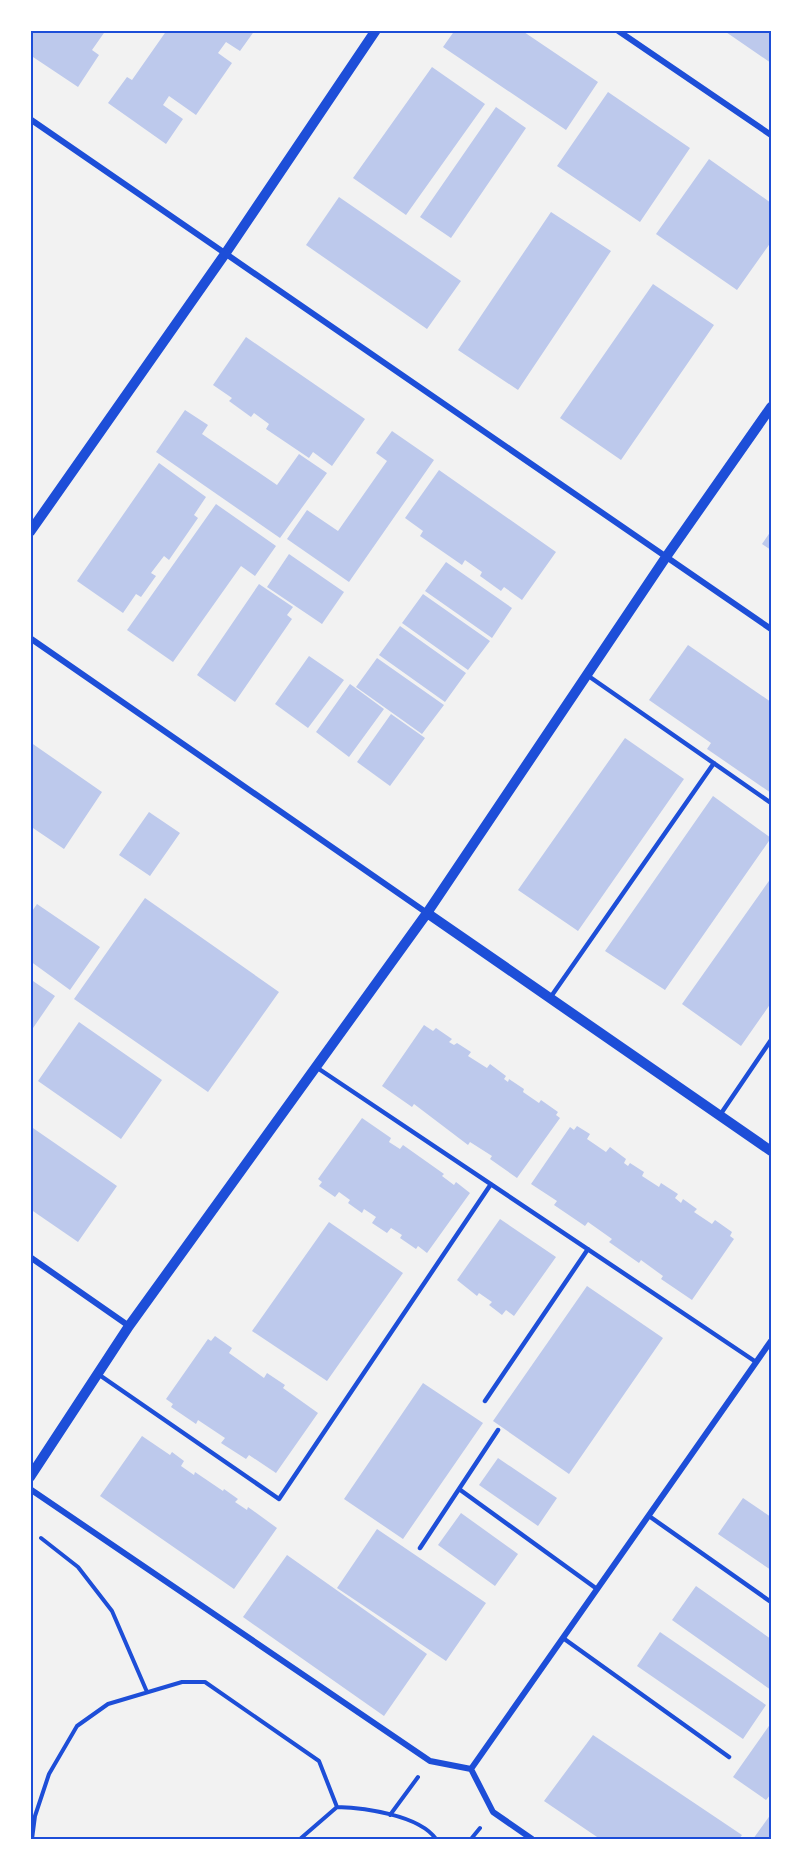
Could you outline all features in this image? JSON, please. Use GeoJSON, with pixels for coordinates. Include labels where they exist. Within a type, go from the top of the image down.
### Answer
{"type":"FeatureCollection","features":[{"type":"Feature","properties":{"kind":"street"},"geometry":{"type":"LineString","coordinates":[[30,532],[225,254],[376,30]]}},
{"type":"Feature","properties":{"kind":"street"},"geometry":{"type":"LineString","coordinates":[[617,30],[771,135]]}},
{"type":"Feature","properties":{"kind":"street"},"geometry":{"type":"LineString","coordinates":[[30,119],[771,628]]}},
{"type":"Feature","properties":{"kind":"street"},"geometry":{"type":"LineString","coordinates":[[30,1477],[129,1326],[427,913],[666,557],[771,407]]}},
{"type":"Feature","properties":{"kind":"street"},"geometry":{"type":"LineString","coordinates":[[30,638],[771,1151]]}},
{"type":"Feature","properties":{"kind":"street"},"geometry":{"type":"LineString","coordinates":[[30,1257],[129,1326]]}},
{"type":"Feature","properties":{"kind":"street"},"geometry":{"type":"LineString","coordinates":[[471,1769],[771,1341]]}},
{"type":"Feature","properties":{"kind":"street"},"geometry":{"type":"LineString","coordinates":[[30,1489],[430,1761],[471,1769]]}},
{"type":"Feature","properties":{"kind":"street"},"geometry":{"type":"LineString","coordinates":[[471,1769],[493,1812],[532,1839]]}},
{"type":"Feature","properties":{"kind":"lane"},"geometry":{"type":"LineString","coordinates":[[587,675],[771,803]]}},
{"type":"Feature","properties":{"kind":"lane"},"geometry":{"type":"LineString","coordinates":[[550,998],[714,763]]}},
{"type":"Feature","properties":{"kind":"lane"},"geometry":{"type":"LineString","coordinates":[[720,1115],[771,1040]]}},
{"type":"Feature","properties":{"kind":"lane"},"geometry":{"type":"LineString","coordinates":[[316,1067],[756,1362]]}},
{"type":"Feature","properties":{"kind":"lane"},"geometry":{"type":"LineString","coordinates":[[98,1374],[279,1499],[491,1184]]}},
{"type":"Feature","properties":{"kind":"lane"},"geometry":{"type":"LineString","coordinates":[[485,1401],[588,1250]]}},
{"type":"Feature","properties":{"kind":"lane"},"geometry":{"type":"LineString","coordinates":[[420,1548],[498,1430]]}},
{"type":"Feature","properties":{"kind":"lane"},"geometry":{"type":"LineString","coordinates":[[459,1489],[597,1589]]}},
{"type":"Feature","properties":{"kind":"lane"},"geometry":{"type":"LineString","coordinates":[[649,1516],[771,1602]]}},
{"type":"Feature","properties":{"kind":"lane"},"geometry":{"type":"LineString","coordinates":[[563,1638],[729,1757]]}},
{"type":"Feature","properties":{"kind":"path"},"geometry":{"type":"LineString","coordinates":[[41,1538],[78,1567],[112,1611],[147,1692]]}},
{"type":"Feature","properties":{"kind":"path"},"geometry":{"type":"LineString","coordinates":[[32,1839],[35,1816],[49,1774],[77,1726],[108,1704],[182,1682],[205,1682],[319,1761],[337,1807]]}},
{"type":"Feature","properties":{"kind":"path"},"geometry":{"type":"LineString","coordinates":[[390,1815],[430,1761]]}},
{"type":"Feature","properties":{"kind":"path"},"geometry":{"type":"LineString","coordinates":[[300,1839],[337,1807],[358,1808],[403,1818],[432,1833],[436,1839]]}},
{"type":"Feature","properties":{"kind":"building"},"geometry":{"type":"Polygon","coordinates":[[[30,30],[106,30],[92,50],[99,55],[78,87],[30,55],[30,30]]]}},
{"type":"Feature","properties":{"kind":"building"},"geometry":{"type":"Polygon","coordinates":[[[167,30],[255,30],[240,51],[226,42],[218,53],[232,63],[196,115],[169,96],[163,105],[183,119],[166,144],[108,103],[127,77],[132,80],[167,30]]]}},
{"type":"Feature","properties":{"kind":"building"},"geometry":{"type":"Polygon","coordinates":[[[455,30],[521,30],[598,82],[566,130],[443,47],[455,30]]]}},
{"type":"Feature","properties":{"kind":"building"},"geometry":{"type":"Polygon","coordinates":[[[723,30],[771,30],[771,63],[723,30]]]}},
{"type":"Feature","properties":{"kind":"building"},"geometry":{"type":"Polygon","coordinates":[[[432,67],[485,104],[406,215],[353,178],[432,67]]]}},
{"type":"Feature","properties":{"kind":"building"},"geometry":{"type":"Polygon","coordinates":[[[608,92],[690,148],[640,222],[557,166],[608,92]]]}},
{"type":"Feature","properties":{"kind":"building"},"geometry":{"type":"Polygon","coordinates":[[[496,107],[526,128],[451,238],[420,217],[496,107]]]}},
{"type":"Feature","properties":{"kind":"building"},"geometry":{"type":"Polygon","coordinates":[[[709,159],[771,203],[771,242],[737,290],[656,234],[709,159]]]}},
{"type":"Feature","properties":{"kind":"building"},"geometry":{"type":"Polygon","coordinates":[[[339,197],[461,281],[427,329],[306,245],[339,197]]]}},
{"type":"Feature","properties":{"kind":"building"},"geometry":{"type":"Polygon","coordinates":[[[551,212],[611,251],[518,390],[458,350],[551,212]]]}},
{"type":"Feature","properties":{"kind":"building"},"geometry":{"type":"Polygon","coordinates":[[[653,284],[714,325],[621,460],[560,418],[653,284]]]}},
{"type":"Feature","properties":{"kind":"building"},"geometry":{"type":"Polygon","coordinates":[[[246,337],[365,419],[332,466],[313,452],[309,458],[266,429],[269,424],[254,413],[251,417],[229,401],[232,398],[213,385],[246,337]]]}},
{"type":"Feature","properties":{"kind":"building"},"geometry":{"type":"Polygon","coordinates":[[[185,410],[208,425],[202,434],[277,485],[299,454],[327,473],[280,538],[156,452],[185,410]]]}},
{"type":"Feature","properties":{"kind":"building"},"geometry":{"type":"Polygon","coordinates":[[[392,431],[434,460],[349,582],[287,539],[307,510],[338,531],[387,461],[376,453],[392,431]]]}},
{"type":"Feature","properties":{"kind":"building"},"geometry":{"type":"Polygon","coordinates":[[[159,463],[206,497],[194,515],[198,518],[169,560],[164,556],[151,573],[156,576],[141,597],[136,594],[123,613],[77,581],[159,463]]]}},
{"type":"Feature","properties":{"kind":"building"},"geometry":{"type":"Polygon","coordinates":[[[439,470],[556,552],[522,600],[504,587],[501,591],[480,576],[482,572],[465,560],[462,565],[420,536],[423,531],[405,518],[439,470]]]}},
{"type":"Feature","properties":{"kind":"building"},"geometry":{"type":"Polygon","coordinates":[[[216,504],[276,546],[255,576],[241,566],[173,662],[127,630],[216,504]]]}},
{"type":"Feature","properties":{"kind":"building"},"geometry":{"type":"Polygon","coordinates":[[[771,531],[771,550],[762,544],[771,531]]]}},
{"type":"Feature","properties":{"kind":"building"},"geometry":{"type":"Polygon","coordinates":[[[289,554],[344,592],[322,624],[267,587],[289,554]]]}},
{"type":"Feature","properties":{"kind":"building"},"geometry":{"type":"Polygon","coordinates":[[[446,562],[512,608],[492,638],[425,591],[446,562]]]}},
{"type":"Feature","properties":{"kind":"building"},"geometry":{"type":"Polygon","coordinates":[[[259,584],[293,607],[287,615],[292,619],[235,702],[197,675],[259,584]]]}},
{"type":"Feature","properties":{"kind":"building"},"geometry":{"type":"Polygon","coordinates":[[[423,594],[490,641],[468,670],[402,623],[423,594]]]}},
{"type":"Feature","properties":{"kind":"building"},"geometry":{"type":"Polygon","coordinates":[[[400,626],[466,673],[445,702],[379,655],[400,626]]]}},
{"type":"Feature","properties":{"kind":"building"},"geometry":{"type":"Polygon","coordinates":[[[688,645],[771,702],[771,793],[707,749],[711,743],[649,700],[688,645]]]}},
{"type":"Feature","properties":{"kind":"building"},"geometry":{"type":"Polygon","coordinates":[[[309,656],[344,680],[308,728],[275,704],[309,656]]]}},
{"type":"Feature","properties":{"kind":"building"},"geometry":{"type":"Polygon","coordinates":[[[377,658],[444,705],[422,734],[356,687],[377,658]]]}},
{"type":"Feature","properties":{"kind":"building"},"geometry":{"type":"Polygon","coordinates":[[[350,684],[384,709],[349,757],[316,732],[350,684]]]}},
{"type":"Feature","properties":{"kind":"building"},"geometry":{"type":"Polygon","coordinates":[[[391,714],[425,738],[390,786],[357,762],[391,714]]]}},
{"type":"Feature","properties":{"kind":"building"},"geometry":{"type":"Polygon","coordinates":[[[625,738],[684,779],[578,931],[518,890],[625,738]]]}},
{"type":"Feature","properties":{"kind":"building"},"geometry":{"type":"Polygon","coordinates":[[[30,742],[102,792],[64,849],[30,826],[30,742]]]}},
{"type":"Feature","properties":{"kind":"building"},"geometry":{"type":"Polygon","coordinates":[[[713,796],[771,838],[665,990],[605,951],[713,796]]]}},
{"type":"Feature","properties":{"kind":"building"},"geometry":{"type":"Polygon","coordinates":[[[149,812],[180,833],[150,876],[119,855],[149,812]]]}},
{"type":"Feature","properties":{"kind":"building"},"geometry":{"type":"Polygon","coordinates":[[[771,878],[771,1003],[741,1046],[682,1004],[771,878]]]}},
{"type":"Feature","properties":{"kind":"building"},"geometry":{"type":"Polygon","coordinates":[[[145,898],[279,992],[208,1092],[74,999],[145,898]]]}},
{"type":"Feature","properties":{"kind":"building"},"geometry":{"type":"Polygon","coordinates":[[[37,904],[100,947],[70,990],[30,961],[30,914],[37,904]]]}},
{"type":"Feature","properties":{"kind":"building"},"geometry":{"type":"Polygon","coordinates":[[[30,979],[55,996],[33,1028],[30,1026],[30,979]]]}},
{"type":"Feature","properties":{"kind":"building"},"geometry":{"type":"Polygon","coordinates":[[[79,1022],[162,1080],[121,1139],[38,1081],[79,1022]]]}},
{"type":"Feature","properties":{"kind":"building"},"geometry":{"type":"Polygon","coordinates":[[[424,1025],[433,1031],[436,1028],[452,1039],[449,1042],[454,1045],[457,1043],[471,1052],[468,1056],[487,1068],[490,1064],[506,1076],[504,1079],[508,1082],[509,1079],[539,1103],[541,1100],[558,1112],[556,1115],[560,1118],[517,1178],[490,1159],[492,1156],[470,1142],[468,1145],[414,1104],[412,1107],[382,1086],[424,1025]]]}},
{"type":"Feature","properties":{"kind":"building"},"geometry":{"type":"Polygon","coordinates":[[[362,1118],[391,1138],[389,1142],[400,1149],[403,1145],[444,1174],[442,1176],[454,1185],[456,1182],[470,1193],[427,1253],[418,1246],[416,1249],[400,1238],[402,1235],[391,1228],[387,1233],[372,1223],[376,1217],[364,1209],[362,1213],[348,1203],[350,1200],[339,1192],[335,1197],[319,1186],[322,1182],[318,1179],[362,1118]]]}},
{"type":"Feature","properties":{"kind":"building"},"geometry":{"type":"Polygon","coordinates":[[[30,1126],[117,1186],[78,1242],[30,1209],[30,1126]]]}},
{"type":"Feature","properties":{"kind":"building"},"geometry":{"type":"Polygon","coordinates":[[[577,1126],[590,1134],[587,1139],[606,1152],[610,1147],[626,1159],[624,1163],[628,1166],[630,1163],[644,1172],[642,1176],[659,1187],[661,1183],[678,1194],[675,1198],[681,1203],[683,1199],[697,1209],[694,1212],[712,1224],[715,1220],[732,1232],[730,1236],[734,1239],[692,1300],[661,1279],[663,1276],[641,1260],[639,1263],[609,1242],[612,1239],[588,1222],[585,1226],[554,1205],[557,1201],[531,1184],[570,1127],[574,1130],[577,1126]]]}},
{"type":"Feature","properties":{"kind":"building"},"geometry":{"type":"Polygon","coordinates":[[[500,1219],[556,1257],[514,1316],[506,1310],[502,1315],[489,1305],[492,1302],[479,1293],[477,1296],[457,1280],[500,1219]]]}},
{"type":"Feature","properties":{"kind":"building"},"geometry":{"type":"Polygon","coordinates":[[[329,1222],[403,1273],[327,1381],[252,1331],[329,1222]]]}},
{"type":"Feature","properties":{"kind":"building"},"geometry":{"type":"Polygon","coordinates":[[[587,1286],[663,1338],[569,1474],[493,1421],[587,1286]]]}},
{"type":"Feature","properties":{"kind":"building"},"geometry":{"type":"Polygon","coordinates":[[[215,1336],[232,1348],[229,1353],[264,1378],[267,1373],[285,1385],[283,1388],[318,1413],[276,1473],[249,1455],[246,1459],[221,1443],[225,1438],[198,1420],[196,1424],[171,1407],[173,1404],[166,1399],[208,1339],[211,1341],[215,1336]]]}},
{"type":"Feature","properties":{"kind":"building"},"geometry":{"type":"Polygon","coordinates":[[[423,1383],[483,1423],[403,1539],[344,1499],[423,1383]]]}},
{"type":"Feature","properties":{"kind":"building"},"geometry":{"type":"Polygon","coordinates":[[[142,1436],[170,1455],[172,1452],[184,1461],[181,1466],[194,1475],[195,1472],[223,1491],[224,1489],[238,1499],[235,1502],[247,1510],[248,1507],[277,1528],[234,1589],[100,1496],[142,1436]]]}},
{"type":"Feature","properties":{"kind":"building"},"geometry":{"type":"Polygon","coordinates":[[[498,1458],[557,1498],[538,1526],[479,1485],[498,1458]]]}},
{"type":"Feature","properties":{"kind":"building"},"geometry":{"type":"Polygon","coordinates":[[[743,1498],[771,1517],[771,1570],[718,1534],[743,1498]]]}},
{"type":"Feature","properties":{"kind":"building"},"geometry":{"type":"Polygon","coordinates":[[[461,1513],[518,1554],[495,1586],[438,1545],[461,1513]]]}},
{"type":"Feature","properties":{"kind":"building"},"geometry":{"type":"Polygon","coordinates":[[[377,1529],[486,1603],[446,1661],[337,1588],[377,1529]]]}},
{"type":"Feature","properties":{"kind":"building"},"geometry":{"type":"Polygon","coordinates":[[[287,1555],[427,1654],[384,1716],[243,1617],[287,1555]]]}},
{"type":"Feature","properties":{"kind":"building"},"geometry":{"type":"Polygon","coordinates":[[[696,1586],[771,1639],[771,1690],[672,1620],[696,1586]]]}},
{"type":"Feature","properties":{"kind":"building"},"geometry":{"type":"Polygon","coordinates":[[[660,1632],[766,1705],[743,1739],[637,1666],[660,1632]]]}},
{"type":"Feature","properties":{"kind":"building"},"geometry":{"type":"Polygon","coordinates":[[[771,1723],[771,1794],[766,1800],[733,1777],[771,1723]]]}},
{"type":"Feature","properties":{"kind":"building"},"geometry":{"type":"Polygon","coordinates":[[[593,1735],[742,1835],[739,1839],[600,1839],[544,1801],[593,1735]]]}},
{"type":"Feature","properties":{"kind":"building"},"geometry":{"type":"Polygon","coordinates":[[[771,1814],[771,1839],[753,1839],[771,1814]]]}}]}
